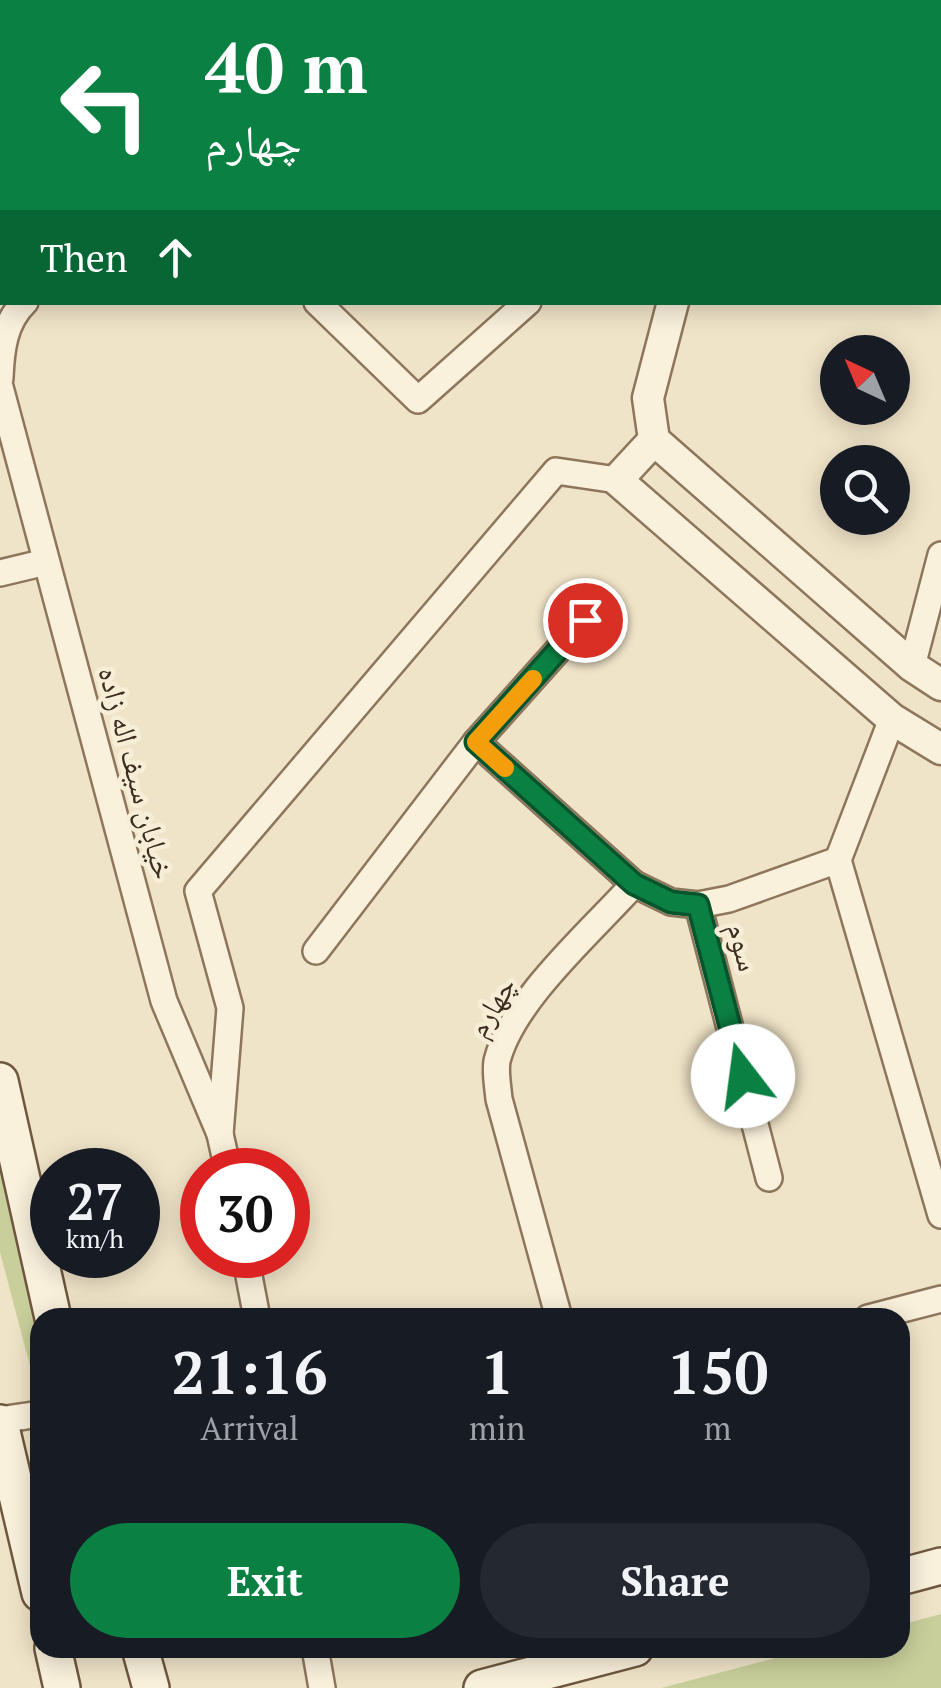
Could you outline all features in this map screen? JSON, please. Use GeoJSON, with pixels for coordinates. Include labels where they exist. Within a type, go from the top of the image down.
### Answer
{"type":"FeatureCollection","features":[{"type":"Feature","properties":{"kind":"main road"},"geometry":{"type":"LineString","coordinates":[[0,1081],[52,1308]]}},
{"type":"Feature","properties":{"kind":"main road"},"geometry":{"type":"LineString","coordinates":[[0,1421],[30,1549]]}},
{"type":"Feature","properties":{"kind":"main road"},"geometry":{"type":"LineString","coordinates":[[910,1574],[941,1566]]}},
{"type":"Feature","properties":{"kind":"main road"},"geometry":{"type":"LineString","coordinates":[[55,1658],[62,1688]]}},
{"type":"Feature","properties":{"kind":"main road"},"geometry":{"type":"LineString","coordinates":[[143,1658],[151,1688]]}},
{"type":"Feature","properties":{"kind":"main road"},"geometry":{"type":"LineString","coordinates":[[482,1688],[596,1658]]}},
{"type":"Feature","properties":{"kind":"street"},"geometry":{"type":"LineString","coordinates":[[0,378],[2,346],[22,305]]}},
{"type":"Feature","properties":{"kind":"street"},"geometry":{"type":"LineString","coordinates":[[319,305],[418,400],[525,305]]}},
{"type":"Feature","properties":{"kind":"street"},"geometry":{"type":"LineString","coordinates":[[672,305],[648,398],[654,440],[912,666],[941,685]]}},
{"type":"Feature","properties":{"kind":"street","name":"خیابان سیف اله زاده"},"geometry":{"type":"LineString","coordinates":[[0,387],[164,1001],[223,1148]]}},
{"type":"Feature","properties":{"kind":"street"},"geometry":{"type":"LineString","coordinates":[[617,480],[654,440]]}},
{"type":"Feature","properties":{"kind":"street"},"geometry":{"type":"LineString","coordinates":[[220,1134],[230,1008],[198,891],[556,471],[617,480],[892,719],[941,749]]}},
{"type":"Feature","properties":{"kind":"street"},"geometry":{"type":"LineString","coordinates":[[912,666],[941,556]]}},
{"type":"Feature","properties":{"kind":"street"},"geometry":{"type":"LineString","coordinates":[[0,573],[46,562]]}},
{"type":"Feature","properties":{"kind":"street"},"geometry":{"type":"LineString","coordinates":[[316,951],[476,742],[585,620]]}},
{"type":"Feature","properties":{"kind":"street"},"geometry":{"type":"LineString","coordinates":[[892,719],[838,860],[941,1215]]}},
{"type":"Feature","properties":{"kind":"street"},"geometry":{"type":"LineString","coordinates":[[476,742],[634,884],[671,902],[698,905]]}},
{"type":"Feature","properties":{"kind":"street","name":"سوم"},"geometry":{"type":"LineString","coordinates":[[770,1178],[698,905],[838,860]]}},
{"type":"Feature","properties":{"kind":"street","name":"چهارم"},"geometry":{"type":"LineString","coordinates":[[555,1308],[498,1100],[496,1065],[506,1036],[528,1001],[634,884]]}},
{"type":"Feature","properties":{"kind":"street"},"geometry":{"type":"LineString","coordinates":[[249,1278],[255,1308]]}},
{"type":"Feature","properties":{"kind":"street"},"geometry":{"type":"LineString","coordinates":[[906,1308],[941,1299]]}},
{"type":"Feature","properties":{"kind":"street"},"geometry":{"type":"LineString","coordinates":[[0,1421],[30,1416]]}},
{"type":"Feature","properties":{"kind":"street"},"geometry":{"type":"LineString","coordinates":[[318,1658],[322,1688]]}},
{"type":"Feature","properties":{"kind":"green space"},"geometry":{"type":"Polygon","coordinates":[[[0,1115],[38,1308],[30,1308],[30,1366],[0,1252],[0,1115]]]}},
{"type":"Feature","properties":{"kind":"green space"},"geometry":{"type":"Polygon","coordinates":[[[941,1614],[941,1688],[661,1688],[776,1658],[910,1658],[910,1622],[941,1614]]]}},
{"type":"Feature","properties":{"kind":"slow traffic"},"geometry":{"type":"LineString","coordinates":[[505,768],[476,742],[533,679]]}},
{"type":"Feature","properties":{"kind":"route"},"geometry":{"type":"LineString","coordinates":[[585,620],[476,742],[634,884],[671,902],[698,905],[743,1076]]}}]}
